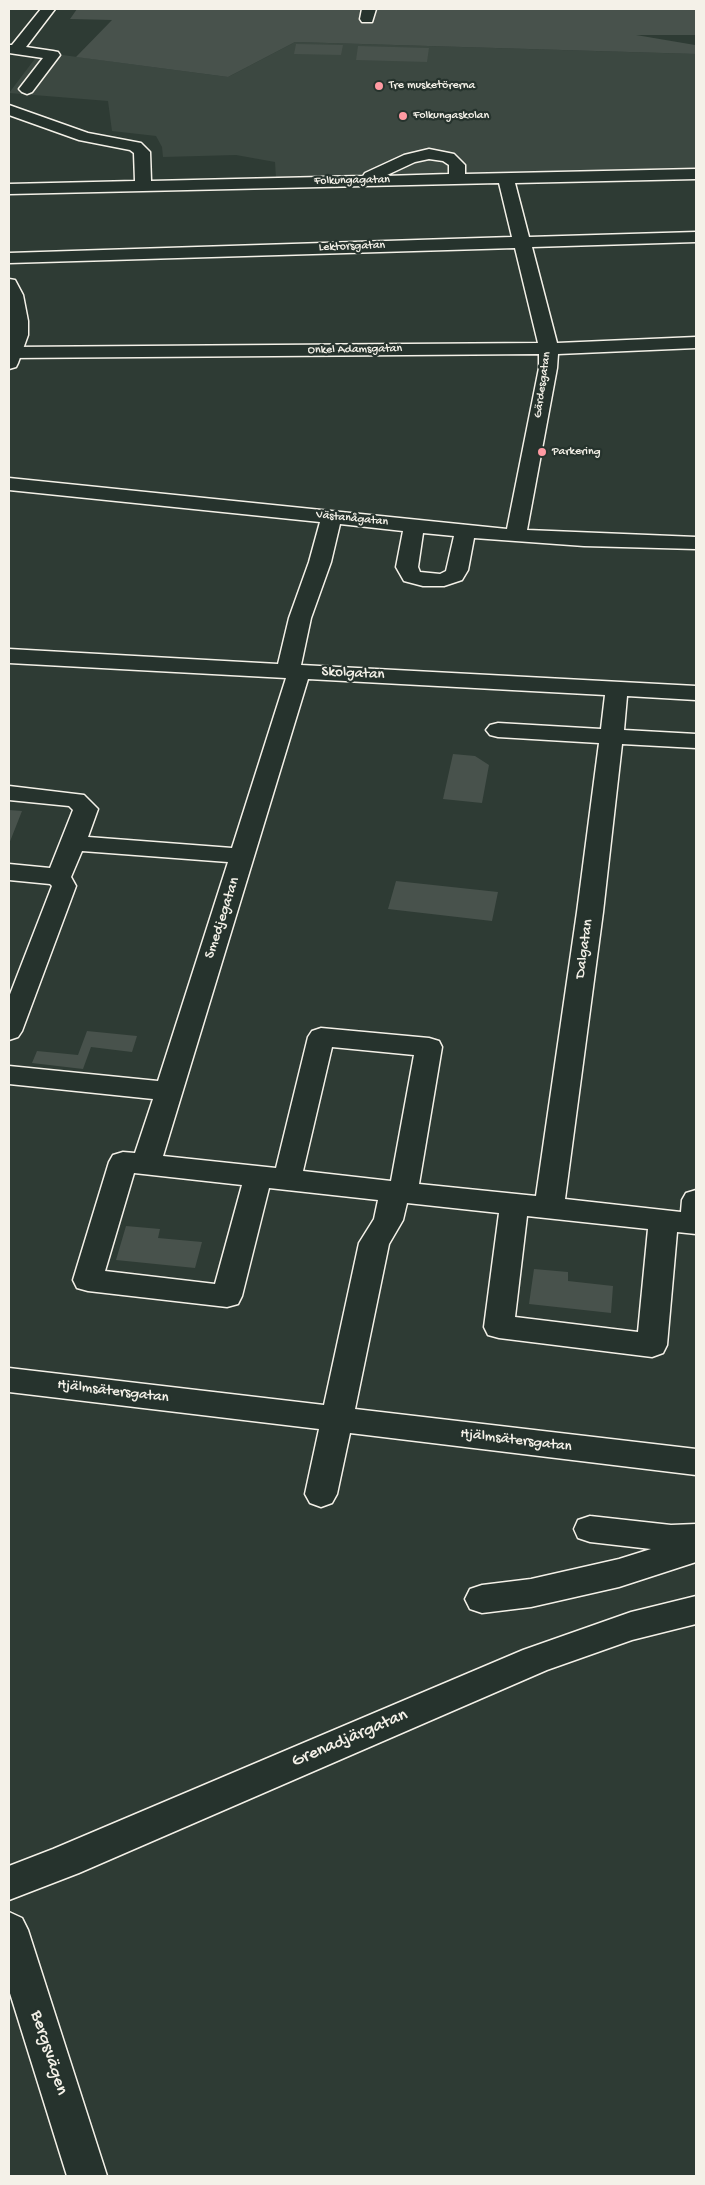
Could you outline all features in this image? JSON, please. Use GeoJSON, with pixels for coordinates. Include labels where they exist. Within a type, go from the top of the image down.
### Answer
{"type":"FeatureCollection","features":[{"type":"Feature","properties":{"kind":"street"},"geometry":{"type":"LineString","coordinates":[[12,49],[48,9]]}},
{"type":"Feature","properties":{"kind":"street"},"geometry":{"type":"LineString","coordinates":[[12,49],[53,55],[27,89]]}},
{"type":"Feature","properties":{"kind":"street"},"geometry":{"type":"LineString","coordinates":[[9,110],[85,137],[135,146],[142,152],[143,186]]}},
{"type":"Feature","properties":{"kind":"street"},"geometry":{"type":"LineString","coordinates":[[359,182],[410,158],[429,154],[448,158],[455,162],[457,165],[457,179]]}},
{"type":"Feature","properties":{"kind":"street","name":"Folkungagatan"},"geometry":{"type":"LineString","coordinates":[[9,189],[696,174]]}},
{"type":"Feature","properties":{"kind":"street","name":"Gärdesgatan"},"geometry":{"type":"LineString","coordinates":[[506,178],[549,348],[546,378],[516,536]]}},
{"type":"Feature","properties":{"kind":"street","name":"Lektorsgatan"},"geometry":{"type":"LineString","coordinates":[[9,258],[696,238]]}},
{"type":"Feature","properties":{"kind":"street"},"geometry":{"type":"LineString","coordinates":[[9,284],[16,301],[19,321],[19,335],[11,358]]}},
{"type":"Feature","properties":{"kind":"street","name":"Onkel Adamsgatan"},"geometry":{"type":"LineString","coordinates":[[11,358],[549,348],[696,342]]}},
{"type":"Feature","properties":{"kind":"street","name":"Västanågatan"},"geometry":{"type":"LineString","coordinates":[[9,484],[160,491],[332,517],[516,536],[696,543]]}},
{"type":"Feature","properties":{"kind":"street","name":"Smedjegatan"},"geometry":{"type":"LineString","coordinates":[[146,1165],[243,856],[293,671],[300,618],[320,562],[332,517]]}},
{"type":"Feature","properties":{"kind":"street"},"geometry":{"type":"LineString","coordinates":[[414,526],[407,567],[412,576],[423,580],[444,580],[454,575],[457,570],[465,531]]}},
{"type":"Feature","properties":{"kind":"street","name":"Skolgatan"},"geometry":{"type":"LineString","coordinates":[[9,656],[696,694]]}},
{"type":"Feature","properties":{"kind":"street","name":"Dalgatan"},"geometry":{"type":"LineString","coordinates":[[549,1208],[590,912],[617,689]]}},
{"type":"Feature","properties":{"kind":"street"},"geometry":{"type":"LineString","coordinates":[[498,730],[696,741]]}},
{"type":"Feature","properties":{"kind":"street"},"geometry":{"type":"LineString","coordinates":[[9,794],[76,800],[86,809],[60,877],[64,886],[9,1031]]}},
{"type":"Feature","properties":{"kind":"street"},"geometry":{"type":"LineString","coordinates":[[73,844],[243,856]]}},
{"type":"Feature","properties":{"kind":"street"},"geometry":{"type":"LineString","coordinates":[[9,872],[60,877]]}},
{"type":"Feature","properties":{"kind":"street"},"geometry":{"type":"LineString","coordinates":[[287,1180],[321,1037],[429,1047],[399,1192],[388,1220],[374,1243],[321,1494]]}},
{"type":"Feature","properties":{"kind":"street"},"geometry":{"type":"LineString","coordinates":[[9,1075],[168,1091]]}},
{"type":"Feature","properties":{"kind":"street"},"geometry":{"type":"LineString","coordinates":[[258,1177],[227,1296],[88,1280],[123,1162],[663,1221],[696,1216]]}},
{"type":"Feature","properties":{"kind":"street"},"geometry":{"type":"LineString","coordinates":[[514,1205],[499,1328],[652,1345],[663,1221]]}},
{"type":"Feature","properties":{"kind":"street","name":"Hjälmsätersgatan"},"geometry":{"type":"LineString","coordinates":[[9,1380],[696,1462]]}},
{"type":"Feature","properties":{"kind":"street"},"geometry":{"type":"LineString","coordinates":[[590,1529],[670,1538],[696,1537]]}},
{"type":"Feature","properties":{"kind":"street"},"geometry":{"type":"LineString","coordinates":[[482,1599],[531,1593],[619,1573],[696,1549]]}},
{"type":"Feature","properties":{"kind":"street","name":"Grenadjärgatan"},"geometry":{"type":"LineString","coordinates":[[9,1883],[553,1653],[632,1626],[696,1610]]}},
{"type":"Feature","properties":{"kind":"street","name":"Bergsvägen"},"geometry":{"type":"LineString","coordinates":[[9,1930],[87,2176]]}},
{"type":"Feature","properties":{"kind":"shaded area"},"geometry":{"type":"Polygon","coordinates":[[[77,9],[696,9],[696,35],[636,35],[695,45],[696,54],[295,42],[228,77],[76,57],[112,20],[70,19],[77,9]]]}},
{"type":"Feature","properties":{"kind":"shaded area","name":"Folkungaskolan"},"geometry":{"type":"Polygon","coordinates":[[[295,42],[696,54],[696,169],[276,179],[275,162],[236,155],[163,157],[162,147],[156,136],[112,131],[108,101],[9,93],[40,52],[228,77],[295,42]]]}},
{"type":"Feature","properties":{"kind":"shaded area"},"geometry":{"type":"Polygon","coordinates":[[[296,44],[343,45],[341,55],[294,54],[296,44]]]}},
{"type":"Feature","properties":{"kind":"shaded area"},"geometry":{"type":"Polygon","coordinates":[[[358,46],[429,48],[427,62],[356,60],[358,46]]]}},
{"type":"Feature","properties":{"kind":"shaded area"},"geometry":{"type":"Polygon","coordinates":[[[453,754],[475,756],[489,765],[482,803],[443,799],[453,754]]]}},
{"type":"Feature","properties":{"kind":"shaded area"},"geometry":{"type":"Polygon","coordinates":[[[9,810],[22,811],[9,844],[9,810]]]}},
{"type":"Feature","properties":{"kind":"shaded area"},"geometry":{"type":"Polygon","coordinates":[[[396,881],[498,892],[492,921],[388,909],[396,881]]]}},
{"type":"Feature","properties":{"kind":"shaded area"},"geometry":{"type":"Polygon","coordinates":[[[87,1031],[137,1036],[132,1052],[91,1047],[83,1069],[32,1063],[37,1051],[78,1055],[87,1031]]]}},
{"type":"Feature","properties":{"kind":"shaded area"},"geometry":{"type":"Polygon","coordinates":[[[126,1226],[160,1229],[158,1238],[202,1242],[195,1268],[116,1260],[126,1226]]]}},
{"type":"Feature","properties":{"kind":"shaded area"},"geometry":{"type":"Polygon","coordinates":[[[534,1269],[568,1272],[568,1281],[613,1286],[611,1313],[529,1304],[534,1269]]]}},
{"type":"Feature","properties":{"kind":"place","name":"Tre musketörerna"},"geometry":{"type":"Point","coordinates":[379,86]}},
{"type":"Feature","properties":{"kind":"place","name":"Folkungaskolan"},"geometry":{"type":"Point","coordinates":[403,116]}},
{"type":"Feature","properties":{"kind":"place","name":"Parkering"},"geometry":{"type":"Point","coordinates":[542,452]}}]}
